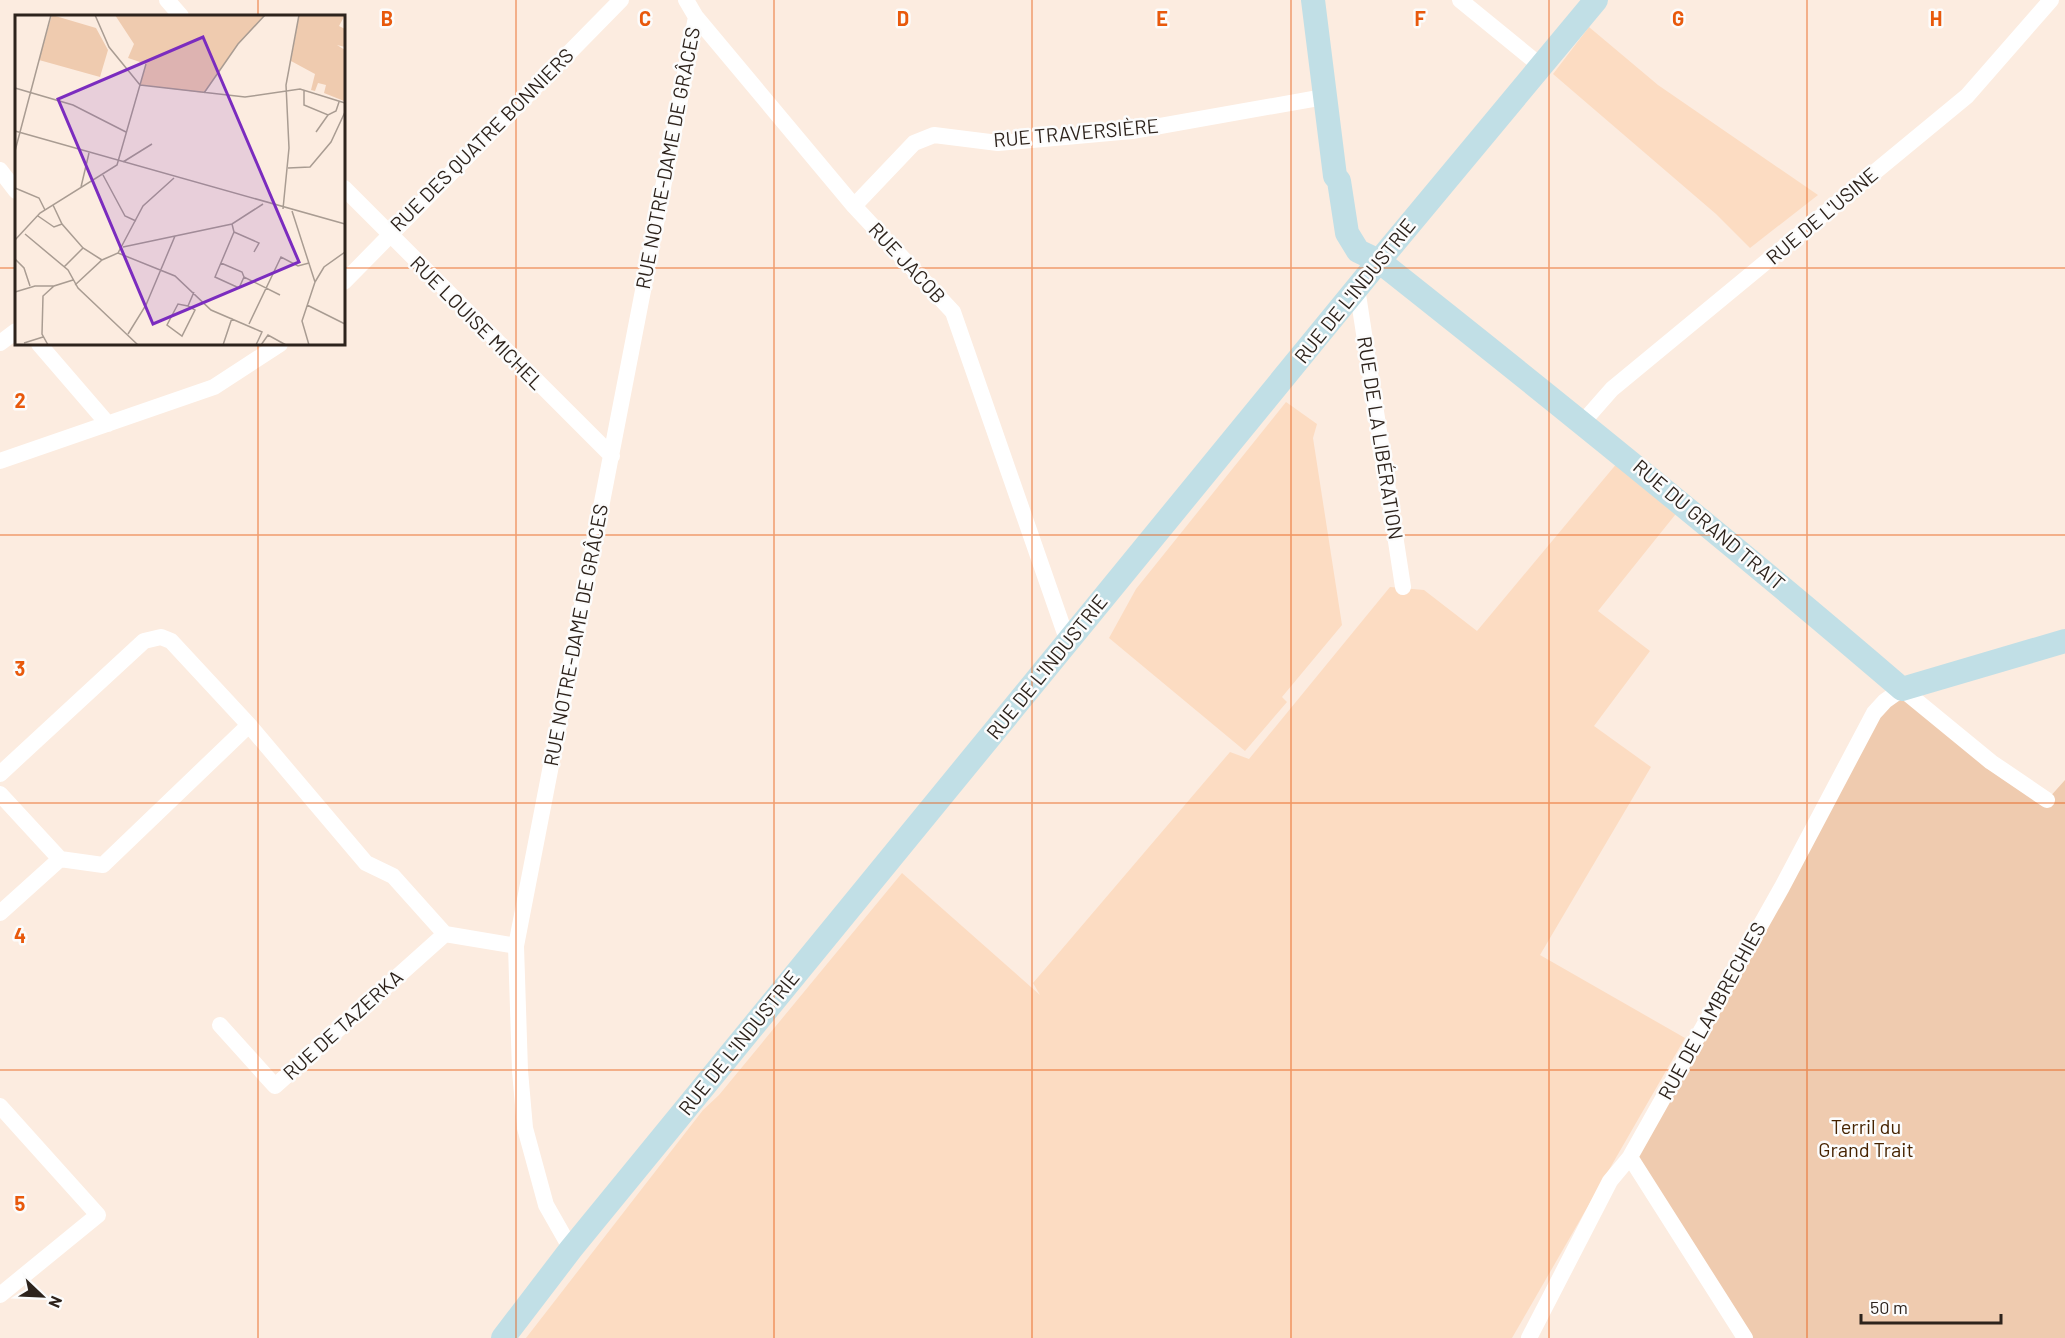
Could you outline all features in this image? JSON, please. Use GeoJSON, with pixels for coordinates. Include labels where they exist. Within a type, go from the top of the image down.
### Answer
{"type":"FeatureCollection","features":[{"type":"Feature","properties":{"kind":"main road"},"geometry":{"type":"LineString","coordinates":[[1313,0],[1335,176],[1339,181],[1347,233],[1358,251],[1379,261]]}},
{"type":"Feature","properties":{"kind":"main road","name":"RUE DE L'INDUSTRIE"},"geometry":{"type":"LineString","coordinates":[[503,1338],[571,1249],[1379,261],[1596,0]]}},
{"type":"Feature","properties":{"kind":"main road","name":"RUE DU GRAND TRAIT"},"geometry":{"type":"LineString","coordinates":[[1379,261],[1742,551],[1902,689]]}},
{"type":"Feature","properties":{"kind":"main road"},"geometry":{"type":"LineString","coordinates":[[1902,689],[2065,641]]}},
{"type":"Feature","properties":{"kind":"street"},"geometry":{"type":"LineString","coordinates":[[167,0],[180,15]]}},
{"type":"Feature","properties":{"kind":"street","name":"RUE DES QUATRE BONNIERS"},"geometry":{"type":"LineString","coordinates":[[345,281],[621,0]]}},
{"type":"Feature","properties":{"kind":"street","name":"RUE JACOB"},"geometry":{"type":"LineString","coordinates":[[686,0],[696,17],[855,206],[953,312],[1068,642]]}},
{"type":"Feature","properties":{"kind":"street"},"geometry":{"type":"LineString","coordinates":[[1460,0],[1542,67]]}},
{"type":"Feature","properties":{"kind":"street","name":"RUE DE L'USINE"},"geometry":{"type":"LineString","coordinates":[[1583,422],[1612,389],[1967,96],[2051,0]]}},
{"type":"Feature","properties":{"kind":"street","name":"RUE NOTRE-DAME DE GRÂCES"},"geometry":{"type":"LineString","coordinates":[[571,1249],[546,1205],[525,1128],[520,1071],[516,946],[696,17]]}},
{"type":"Feature","properties":{"kind":"street","name":"RUE TRAVERSIÈRE"},"geometry":{"type":"LineString","coordinates":[[855,206],[914,143],[934,135],[998,143],[1132,131],[1324,97]]}},
{"type":"Feature","properties":{"kind":"street"},"geometry":{"type":"LineString","coordinates":[[0,170],[15,190]]}},
{"type":"Feature","properties":{"kind":"street","name":"RUE LOUISE MICHEL"},"geometry":{"type":"LineString","coordinates":[[345,189],[388,235],[612,456]]}},
{"type":"Feature","properties":{"kind":"street","name":"RUE DE LA LIBÉRATION"},"geometry":{"type":"LineString","coordinates":[[1357,288],[1403,587]]}},
{"type":"Feature","properties":{"kind":"street"},"geometry":{"type":"LineString","coordinates":[[0,343],[15,332]]}},
{"type":"Feature","properties":{"kind":"street"},"geometry":{"type":"LineString","coordinates":[[40,345],[108,424]]}},
{"type":"Feature","properties":{"kind":"street"},"geometry":{"type":"LineString","coordinates":[[0,461],[214,387],[278,345]]}},
{"type":"Feature","properties":{"kind":"street"},"geometry":{"type":"LineString","coordinates":[[0,774],[144,642],[161,637],[171,641],[249,725],[366,862],[393,876],[445,934],[516,946]]}},
{"type":"Feature","properties":{"kind":"street"},"geometry":{"type":"LineString","coordinates":[[1902,689],[1991,762],[2047,800]]}},
{"type":"Feature","properties":{"kind":"street","name":"RUE DE LAMBRECHIES"},"geometry":{"type":"LineString","coordinates":[[1529,1338],[1610,1181],[1630,1157],[1782,887],[1874,713],[1885,701],[1902,689]]}},
{"type":"Feature","properties":{"kind":"street"},"geometry":{"type":"LineString","coordinates":[[0,794],[60,859],[103,865],[249,725]]}},
{"type":"Feature","properties":{"kind":"street"},"geometry":{"type":"LineString","coordinates":[[0,913],[60,859]]}},
{"type":"Feature","properties":{"kind":"street","name":"RUE DE TAZERKA"},"geometry":{"type":"LineString","coordinates":[[220,1025],[275,1086],[445,934]]}},
{"type":"Feature","properties":{"kind":"street"},"geometry":{"type":"LineString","coordinates":[[0,1106],[98,1215],[0,1295]]}},
{"type":"Feature","properties":{"kind":"street"},"geometry":{"type":"LineString","coordinates":[[1630,1157],[1745,1338]]}},
{"type":"Feature","properties":{"kind":"shaded area"},"geometry":{"type":"Polygon","coordinates":[[[1589,27],[1658,85],[1818,195],[1750,248],[1716,214],[1553,74],[1589,27]]]}},
{"type":"Feature","properties":{"kind":"shaded area"},"geometry":{"type":"Polygon","coordinates":[[[1286,402],[1317,424],[1313,438],[1342,625],[1282,697],[1287,702],[1245,751],[1109,638],[1136,589],[1286,402]]]}},
{"type":"Feature","properties":{"kind":"shaded area"},"geometry":{"type":"Polygon","coordinates":[[[1618,462],[1679,510],[1598,611],[1650,651],[1594,726],[1651,767],[1540,955],[1685,1038],[1512,1338],[526,1338],[703,1110],[719,1095],[902,873],[1040,995],[1033,983],[1230,752],[1249,759],[1390,587],[1424,590],[1477,631],[1618,462]]]}},
{"type":"Feature","properties":{"kind":"green space","name":"Terril du Grand Trait"},"geometry":{"type":"Polygon","coordinates":[[[1902,689],[2048,799],[2065,780],[2065,1338],[1745,1338],[1630,1157],[1874,713],[1902,689]]]}}]}
